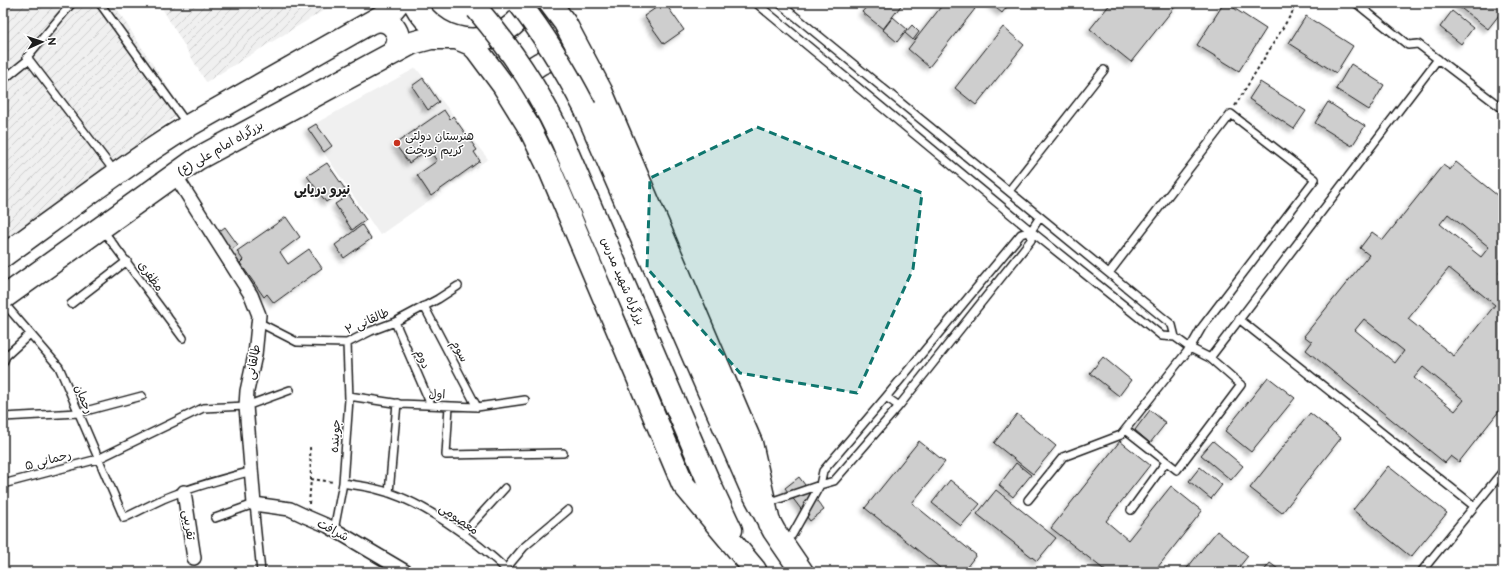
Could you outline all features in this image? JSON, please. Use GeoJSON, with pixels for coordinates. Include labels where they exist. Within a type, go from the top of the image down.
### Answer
{"type":"FeatureCollection","features":[{"type":"Feature","properties":{"kind":"highway"},"geometry":{"type":"LineString","coordinates":[[3,256],[116,174],[188,126],[346,36],[373,12],[390,11],[398,3]]}},
{"type":"Feature","properties":{"kind":"highway","name":"بزرگراه شهید مدرس"},"geometry":{"type":"LineString","coordinates":[[414,3],[419,12],[432,26],[442,32],[468,42],[477,50],[501,81],[522,115],[546,161],[683,484],[755,571]]}},
{"type":"Feature","properties":{"kind":"highway","name":"بزرگراه شهید مدرس"},"geometry":{"type":"LineString","coordinates":[[471,3],[493,28],[519,63],[556,126],[726,520],[755,571]]}},
{"type":"Feature","properties":{"kind":"highway"},"geometry":{"type":"LineString","coordinates":[[519,3],[551,47],[571,80],[585,108],[751,488],[769,523],[802,572]]}},
{"type":"Feature","properties":{"kind":"highway","name":"بزرگراه امام علی (ع)"},"geometry":{"type":"LineString","coordinates":[[3,298],[201,157],[391,54],[420,40],[439,38],[481,39],[499,34],[519,20],[530,3]]}},
{"type":"Feature","properties":{"kind":"highway"},"geometry":{"type":"LineString","coordinates":[[550,3],[565,23],[603,97],[751,443],[808,572]]}},
{"type":"Feature","properties":{"kind":"highway"},"geometry":{"type":"LineString","coordinates":[[373,12],[378,20],[387,22],[397,31],[398,44],[391,54]]}},
{"type":"Feature","properties":{"kind":"highway"},"geometry":{"type":"LineString","coordinates":[[522,115],[519,100],[520,87],[528,72],[539,64],[554,58],[568,59],[583,66],[592,75]]}},
{"type":"Feature","properties":{"kind":"highway"},"geometry":{"type":"LineString","coordinates":[[751,443],[769,523]]}},
{"type":"Feature","properties":{"kind":"street","name":"طالقانی"},"geometry":{"type":"LineString","coordinates":[[174,175],[251,295],[259,315],[255,355],[247,391],[246,406],[254,504]]}},
{"type":"Feature","properties":{"kind":"street","name":"تقریبی"},"geometry":{"type":"LineString","coordinates":[[184,492],[194,558]]}},
{"type":"Feature","properties":{"kind":"street","name":"شرافت"},"geometry":{"type":"LineString","coordinates":[[254,504],[290,509],[334,530],[406,572]]}},
{"type":"Feature","properties":{"kind":"lane"},"geometry":{"type":"LineString","coordinates":[[72,3],[27,57],[116,174]]}},
{"type":"Feature","properties":{"kind":"lane"},"geometry":{"type":"LineString","coordinates":[[756,3],[1031,231],[1162,336],[1175,337],[1190,348],[1210,358],[1241,386],[1177,470],[1126,430]]}},
{"type":"Feature","properties":{"kind":"lane"},"geometry":{"type":"LineString","coordinates":[[779,3],[1172,325],[1175,337]]}},
{"type":"Feature","properties":{"kind":"lane"},"geometry":{"type":"LineString","coordinates":[[1356,3],[1408,45],[1418,44],[1503,109]]}},
{"type":"Feature","properties":{"kind":"lane"},"geometry":{"type":"LineString","coordinates":[[101,5],[188,126]]}},
{"type":"Feature","properties":{"kind":"lane"},"geometry":{"type":"LineString","coordinates":[[3,80],[29,59]]}},
{"type":"Feature","properties":{"kind":"lane"},"geometry":{"type":"LineString","coordinates":[[1210,358],[1438,59]]}},
{"type":"Feature","properties":{"kind":"lane"},"geometry":{"type":"LineString","coordinates":[[1009,191],[1104,70]]}},
{"type":"Feature","properties":{"kind":"lane"},"geometry":{"type":"LineString","coordinates":[[1028,500],[1063,457],[1121,435],[1126,430],[1190,348],[1202,327],[1315,179],[1230,114],[1109,273]]}},
{"type":"Feature","properties":{"kind":"lane"},"geometry":{"type":"LineString","coordinates":[[776,500],[820,484],[834,481],[899,406],[1031,240],[1031,231],[1040,217]]}},
{"type":"Feature","properties":{"kind":"lane","name":"مظفری"},"geometry":{"type":"LineString","coordinates":[[101,227],[183,338]]}},
{"type":"Feature","properties":{"kind":"lane"},"geometry":{"type":"LineString","coordinates":[[792,535],[820,484],[823,471],[1021,234],[1031,231]]}},
{"type":"Feature","properties":{"kind":"lane"},"geometry":{"type":"LineString","coordinates":[[70,304],[127,261]]}},
{"type":"Feature","properties":{"kind":"lane","name":"طالقانی ۲"},"geometry":{"type":"LineString","coordinates":[[258,322],[296,342],[347,344],[371,331],[395,322],[438,299],[458,286]]}},
{"type":"Feature","properties":{"kind":"lane","name":"رحمان"},"geometry":{"type":"LineString","coordinates":[[3,302],[59,367],[124,518],[164,499],[184,492]]}},
{"type":"Feature","properties":{"kind":"lane","name":"سوم"},"geometry":{"type":"LineString","coordinates":[[424,306],[477,407]]}},
{"type":"Feature","properties":{"kind":"lane"},"geometry":{"type":"LineString","coordinates":[[1239,319],[1474,506]]}},
{"type":"Feature","properties":{"kind":"lane","name":"دوم"},"geometry":{"type":"LineString","coordinates":[[395,322],[431,405]]}},
{"type":"Feature","properties":{"kind":"lane"},"geometry":{"type":"LineString","coordinates":[[3,363],[6,356],[30,334]]}},
{"type":"Feature","properties":{"kind":"lane","name":"جوینده"},"geometry":{"type":"LineString","coordinates":[[334,530],[342,483],[349,396],[347,344]]}},
{"type":"Feature","properties":{"kind":"lane"},"geometry":{"type":"LineString","coordinates":[[246,406],[290,390]]}},
{"type":"Feature","properties":{"kind":"lane"},"geometry":{"type":"LineString","coordinates":[[3,417],[78,413],[142,396]]}},
{"type":"Feature","properties":{"kind":"lane","name":"اول"},"geometry":{"type":"LineString","coordinates":[[349,396],[397,404],[477,407],[525,400]]}},
{"type":"Feature","properties":{"kind":"lane"},"geometry":{"type":"LineString","coordinates":[[886,397],[899,406]]}},
{"type":"Feature","properties":{"kind":"lane"},"geometry":{"type":"LineString","coordinates":[[390,494],[397,404]]}},
{"type":"Feature","properties":{"kind":"lane","name":"رحمانی ۵"},"geometry":{"type":"LineString","coordinates":[[3,484],[98,459],[203,408],[246,406]]}},
{"type":"Feature","properties":{"kind":"lane"},"geometry":{"type":"LineString","coordinates":[[449,406],[446,455],[563,453]]}},
{"type":"Feature","properties":{"kind":"lane"},"geometry":{"type":"LineString","coordinates":[[1131,510],[1166,462]]}},
{"type":"Feature","properties":{"kind":"lane"},"geometry":{"type":"LineString","coordinates":[[184,492],[217,480],[252,471]]}},
{"type":"Feature","properties":{"kind":"lane"},"geometry":{"type":"LineString","coordinates":[[1421,572],[1503,471]]}},
{"type":"Feature","properties":{"kind":"lane","name":"معصومی"},"geometry":{"type":"LineString","coordinates":[[342,483],[376,489],[402,498],[433,514],[463,534],[506,571]]}},
{"type":"Feature","properties":{"kind":"lane"},"geometry":{"type":"LineString","coordinates":[[463,534],[506,488]]}},
{"type":"Feature","properties":{"kind":"lane"},"geometry":{"type":"LineString","coordinates":[[215,518],[254,504]]}},
{"type":"Feature","properties":{"kind":"lane","name":"طالقانی"},"geometry":{"type":"LineString","coordinates":[[254,504],[260,572]]}},
{"type":"Feature","properties":{"kind":"lane"},"geometry":{"type":"LineString","coordinates":[[506,571],[524,547],[568,510]]}},
{"type":"Feature","properties":{"kind":"path"},"geometry":{"type":"LineString","coordinates":[[1230,114],[1298,3]]}},
{"type":"Feature","properties":{"kind":"path"},"geometry":{"type":"LineString","coordinates":[[307,517],[311,479],[310,447]]}},
{"type":"Feature","properties":{"kind":"path"},"geometry":{"type":"LineString","coordinates":[[311,479],[342,483]]}},
{"type":"Feature","properties":{"kind":"highlighted area"},"geometry":{"type":"Polygon","coordinates":[[[757,127],[922,193],[913,269],[857,393],[740,373],[647,268],[650,178],[757,127]]]}},
{"type":"Feature","properties":{"kind":"shaded area"},"geometry":{"type":"Polygon","coordinates":[[[3,3],[113,3],[183,111],[3,240],[3,3]]]}},
{"type":"Feature","properties":{"kind":"shaded area"},"geometry":{"type":"Polygon","coordinates":[[[159,3],[336,3],[206,82],[159,3]]]}},
{"type":"Feature","properties":{"kind":"shaded area","name":"هنرستان دولتی کریم نوبخت"},"geometry":{"type":"Polygon","coordinates":[[[416,68],[488,159],[380,235],[307,128],[416,68]]]}},
{"type":"Feature","properties":{"kind":"building"},"geometry":{"type":"Polygon","coordinates":[[[665,3],[684,30],[664,44],[644,16],[665,3]]]}},
{"type":"Feature","properties":{"kind":"building"},"geometry":{"type":"Polygon","coordinates":[[[870,3],[903,3],[883,29],[862,12],[870,3]]]}},
{"type":"Feature","properties":{"kind":"building"},"geometry":{"type":"Polygon","coordinates":[[[944,3],[968,3],[975,9],[929,67],[908,49],[944,3]]]}},
{"type":"Feature","properties":{"kind":"building"},"geometry":{"type":"Polygon","coordinates":[[[990,3],[1010,3],[1002,13],[990,3]]]}},
{"type":"Feature","properties":{"kind":"building"},"geometry":{"type":"Polygon","coordinates":[[[1111,3],[1178,3],[1131,62],[1090,29],[1111,3]]]}},
{"type":"Feature","properties":{"kind":"building"},"geometry":{"type":"Polygon","coordinates":[[[1224,3],[1266,29],[1239,71],[1197,45],[1224,3]]]}},
{"type":"Feature","properties":{"kind":"building"},"geometry":{"type":"Polygon","coordinates":[[[1461,3],[1503,3],[1503,10],[1488,29],[1458,6],[1461,3]]]}},
{"type":"Feature","properties":{"kind":"building"},"geometry":{"type":"Polygon","coordinates":[[[1452,11],[1473,28],[1461,44],[1440,27],[1452,11]]]}},
{"type":"Feature","properties":{"kind":"building"},"geometry":{"type":"Polygon","coordinates":[[[1306,16],[1353,46],[1336,73],[1289,43],[1306,16]]]}},
{"type":"Feature","properties":{"kind":"building"},"geometry":{"type":"Polygon","coordinates":[[[893,17],[907,29],[897,42],[883,30],[893,17]]]}},
{"type":"Feature","properties":{"kind":"building"},"geometry":{"type":"Polygon","coordinates":[[[912,25],[919,32],[913,40],[905,33],[912,25]]]}},
{"type":"Feature","properties":{"kind":"building"},"geometry":{"type":"Polygon","coordinates":[[[1003,27],[1024,45],[976,105],[955,88],[1003,27]]]}},
{"type":"Feature","properties":{"kind":"building"},"geometry":{"type":"Polygon","coordinates":[[[1351,64],[1384,85],[1369,110],[1336,89],[1351,64]]]}},
{"type":"Feature","properties":{"kind":"building"},"geometry":{"type":"Polygon","coordinates":[[[423,78],[439,102],[428,110],[412,86],[423,78]]]}},
{"type":"Feature","properties":{"kind":"building"},"geometry":{"type":"Polygon","coordinates":[[[1260,82],[1306,111],[1294,129],[1249,99],[1260,82]]]}},
{"type":"Feature","properties":{"kind":"building"},"geometry":{"type":"Polygon","coordinates":[[[1328,102],[1365,126],[1352,146],[1315,123],[1328,102]]]}},
{"type":"Feature","properties":{"kind":"building"},"geometry":{"type":"Polygon","coordinates":[[[444,110],[450,119],[453,116],[477,150],[474,152],[480,161],[431,196],[417,175],[437,161],[429,149],[409,163],[395,144],[444,110]]]}},
{"type":"Feature","properties":{"kind":"building"},"geometry":{"type":"Polygon","coordinates":[[[316,124],[332,146],[324,152],[308,129],[316,124]]]}},
{"type":"Feature","properties":{"kind":"building"},"geometry":{"type":"Polygon","coordinates":[[[1456,162],[1503,200],[1503,268],[1499,273],[1503,277],[1503,406],[1459,462],[1451,456],[1445,463],[1306,350],[1312,342],[1304,336],[1369,255],[1360,248],[1372,232],[1383,240],[1443,165],[1450,170],[1456,162]],[[1448,214],[1440,224],[1481,257],[1489,247],[1448,214]],[[1449,268],[1408,319],[1454,356],[1495,305],[1449,268]],[[1364,319],[1355,330],[1395,363],[1404,351],[1364,319]],[[1423,367],[1414,378],[1455,411],[1464,400],[1423,367]]]}},
{"type":"Feature","properties":{"kind":"building"},"geometry":{"type":"Polygon","coordinates":[[[327,163],[345,189],[326,202],[307,176],[327,163]]]}},
{"type":"Feature","properties":{"kind":"building"},"geometry":{"type":"Polygon","coordinates":[[[349,195],[366,220],[352,230],[335,204],[349,195]]]}},
{"type":"Feature","properties":{"kind":"building"},"geometry":{"type":"Polygon","coordinates":[[[286,217],[300,237],[280,252],[288,264],[309,249],[322,268],[274,303],[267,294],[264,297],[240,263],[243,260],[237,251],[286,217]]]}},
{"type":"Feature","properties":{"kind":"building"},"geometry":{"type":"Polygon","coordinates":[[[362,225],[371,239],[344,258],[335,245],[362,225]]]}},
{"type":"Feature","properties":{"kind":"building"},"geometry":{"type":"Polygon","coordinates":[[[225,227],[238,245],[229,251],[217,233],[225,227]]]}},
{"type":"Feature","properties":{"kind":"building"},"geometry":{"type":"Polygon","coordinates":[[[1103,357],[1131,380],[1119,396],[1090,373],[1103,357]]]}},
{"type":"Feature","properties":{"kind":"building"},"geometry":{"type":"Polygon","coordinates":[[[1268,377],[1295,398],[1251,452],[1225,431],[1268,377]]]}},
{"type":"Feature","properties":{"kind":"building"},"geometry":{"type":"Polygon","coordinates":[[[1150,410],[1166,423],[1150,443],[1135,430],[1150,410]]]}},
{"type":"Feature","properties":{"kind":"building"},"geometry":{"type":"Polygon","coordinates":[[[1310,413],[1341,438],[1282,513],[1250,488],[1310,413]]]}},
{"type":"Feature","properties":{"kind":"building"},"geometry":{"type":"Polygon","coordinates":[[[1017,414],[1056,446],[1033,474],[994,443],[1017,414]]]}},
{"type":"Feature","properties":{"kind":"building"},"geometry":{"type":"Polygon","coordinates":[[[919,441],[945,462],[912,503],[976,555],[963,572],[945,572],[865,508],[919,441]]]}},
{"type":"Feature","properties":{"kind":"building"},"geometry":{"type":"Polygon","coordinates":[[[1120,441],[1150,465],[1106,521],[1128,540],[1171,486],[1202,511],[1154,572],[1107,572],[1051,528],[1120,441]]]}},
{"type":"Feature","properties":{"kind":"building"},"geometry":{"type":"Polygon","coordinates":[[[1213,441],[1243,466],[1231,480],[1201,455],[1213,441]]]}},
{"type":"Feature","properties":{"kind":"building"},"geometry":{"type":"Polygon","coordinates":[[[1016,463],[1031,475],[1013,497],[999,485],[1016,463]]]}},
{"type":"Feature","properties":{"kind":"building"},"geometry":{"type":"Polygon","coordinates":[[[1388,466],[1447,513],[1411,557],[1353,510],[1388,466]]]}},
{"type":"Feature","properties":{"kind":"building"},"geometry":{"type":"Polygon","coordinates":[[[1200,467],[1222,485],[1211,499],[1189,481],[1200,467]]]}},
{"type":"Feature","properties":{"kind":"building"},"geometry":{"type":"Polygon","coordinates":[[[799,477],[824,510],[810,521],[785,488],[799,477]]]}},
{"type":"Feature","properties":{"kind":"building"},"geometry":{"type":"Polygon","coordinates":[[[950,480],[980,504],[961,526],[932,503],[950,480]]]}},
{"type":"Feature","properties":{"kind":"building"},"geometry":{"type":"Polygon","coordinates":[[[996,490],[1056,538],[1037,561],[977,514],[996,490]]]}},
{"type":"Feature","properties":{"kind":"building"},"geometry":{"type":"Polygon","coordinates":[[[1217,531],[1248,556],[1235,572],[1184,572],[1217,531]]]}},
{"type":"Feature","properties":{"kind":"building"},"geometry":{"type":"Polygon","coordinates":[[[1270,563],[1282,572],[1263,572],[1270,563]]]}},
{"type":"Feature","properties":{"kind":"place","name":"هنرستان دولتی کریم نوبخت"},"geometry":{"type":"Point","coordinates":[397,143]}},
{"type":"Feature","properties":{"kind":"district","name":"نیرو دریایی"},"geometry":{"type":"Point","coordinates":[322,189]}}]}
